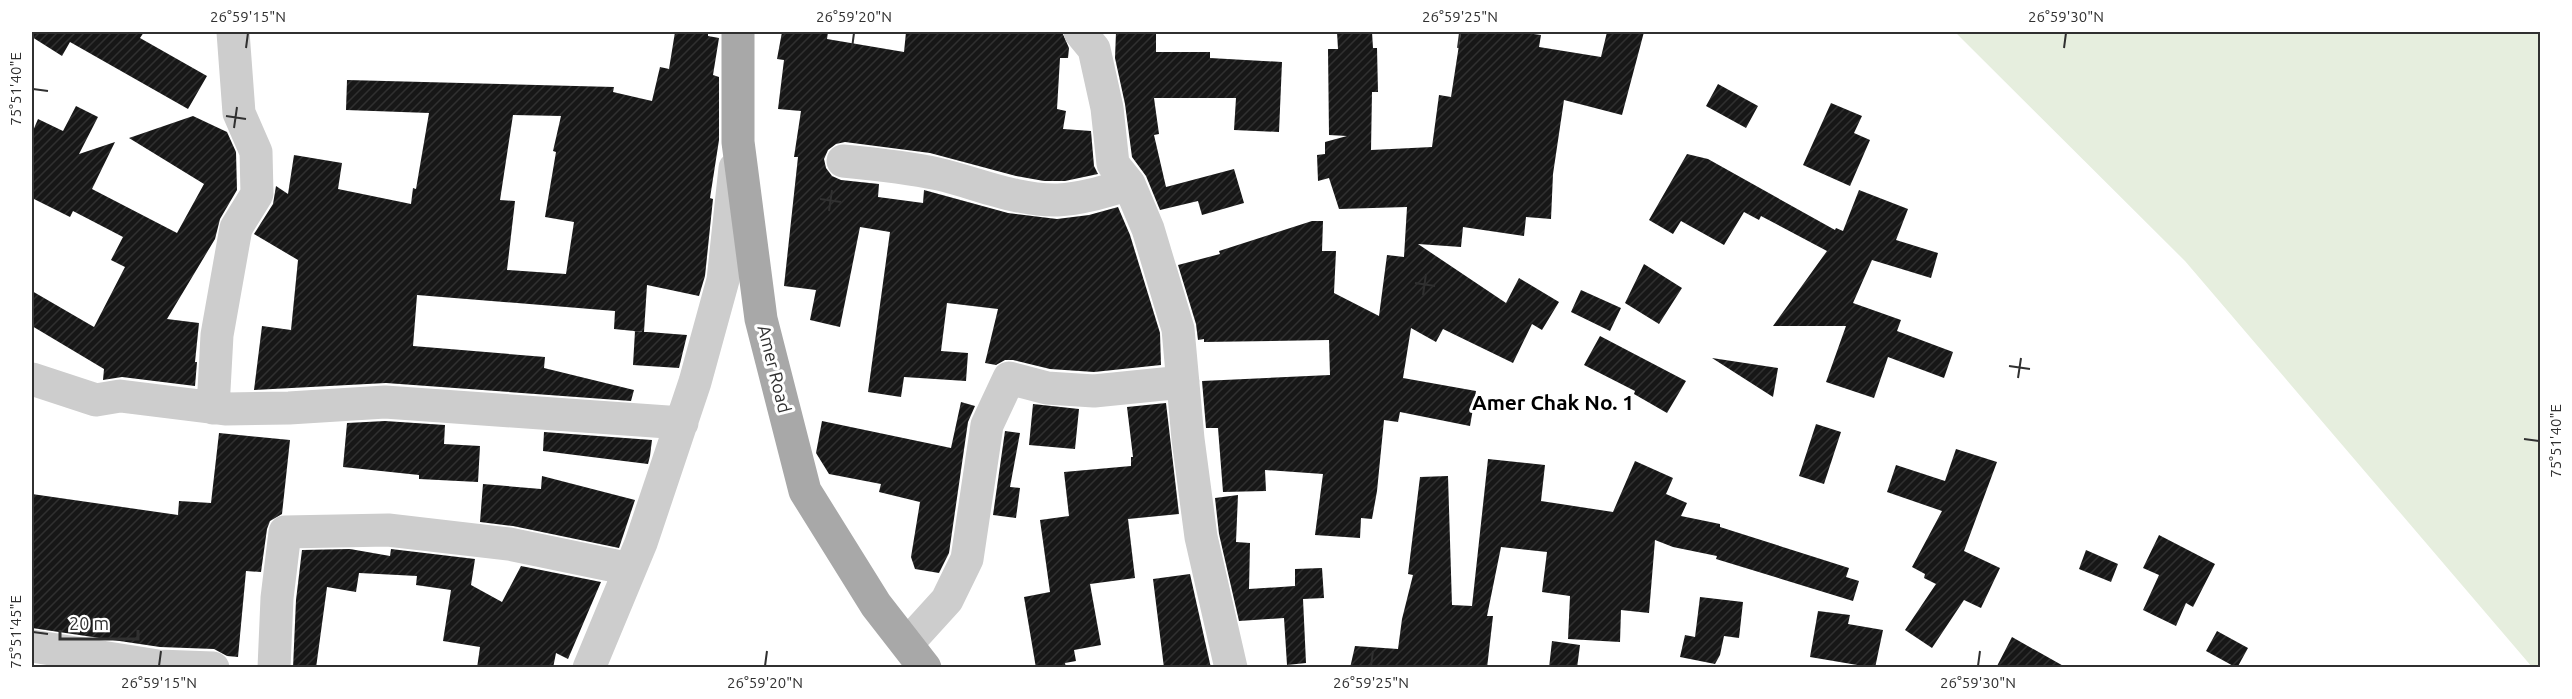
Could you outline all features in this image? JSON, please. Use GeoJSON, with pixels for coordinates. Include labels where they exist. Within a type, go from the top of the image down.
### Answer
{"type":"FeatureCollection","features":[{"type":"Feature","properties":{"kind":"main road","name":"Amer Road"},"geometry":{"type":"LineString","coordinates":[[738,32],[738,142],[762,319],[804,491],[876,605],[916,656]]}},
{"type":"Feature","properties":{"kind":"street"},"geometry":{"type":"LineString","coordinates":[[213,408],[217,335],[236,228],[257,194],[256,152],[239,113],[233,32]]}},
{"type":"Feature","properties":{"kind":"street"},"geometry":{"type":"LineString","coordinates":[[1080,32],[1094,49],[1107,108],[1113,164],[1129,184],[1148,229],[1178,329],[1201,537],[1232,668]]}},
{"type":"Feature","properties":{"kind":"street"},"geometry":{"type":"LineString","coordinates":[[589,668],[641,543],[682,423],[723,280],[738,142]]}},
{"type":"Feature","properties":{"kind":"street"},"geometry":{"type":"LineString","coordinates":[[843,161],[894,166],[939,174],[1001,193],[1057,200],[1101,193],[1129,184]]}},
{"type":"Feature","properties":{"kind":"street"},"geometry":{"type":"LineString","coordinates":[[916,656],[967,560],[987,425],[1009,378],[1047,388],[1094,391],[1183,382]]}},
{"type":"Feature","properties":{"kind":"street"},"geometry":{"type":"LineString","coordinates":[[32,379],[96,400],[120,396],[213,408],[289,408],[385,402],[682,423]]}},
{"type":"Feature","properties":{"kind":"street"},"geometry":{"type":"LineString","coordinates":[[274,668],[285,532],[388,530],[509,544],[630,569]]}},
{"type":"Feature","properties":{"kind":"street"},"geometry":{"type":"LineString","coordinates":[[32,646],[158,666],[213,668]]}},
{"type":"Feature","properties":{"kind":"green space"},"geometry":{"type":"Polygon","coordinates":[[[1955,32],[2540,32],[2540,667],[2532,667],[2185,261],[1955,32]]]}},
{"type":"Feature","properties":{"kind":"building"},"geometry":{"type":"Polygon","coordinates":[[[32,32],[144,32],[140,38],[207,76],[188,109],[70,42],[62,56],[32,37],[32,32]]]}},
{"type":"Feature","properties":{"kind":"building"},"geometry":{"type":"Polygon","coordinates":[[[675,32],[708,32],[708,36],[719,38],[713,75],[719,77],[719,140],[710,198],[713,199],[705,276],[699,296],[647,285],[644,332],[614,329],[615,311],[417,295],[413,346],[545,357],[544,368],[634,390],[631,401],[386,383],[254,390],[262,326],[291,330],[298,260],[254,234],[273,204],[276,186],[288,194],[294,155],[342,163],[338,189],[411,204],[413,188],[416,189],[429,113],[346,110],[347,80],[614,87],[613,92],[652,101],[660,67],[669,69],[675,32]],[[513,115],[500,200],[515,201],[507,270],[566,274],[574,222],[545,217],[556,152],[553,151],[561,116],[513,115]]]}},
{"type":"Feature","properties":{"kind":"building"},"geometry":{"type":"Polygon","coordinates":[[[782,32],[828,32],[827,39],[904,52],[906,32],[1062,32],[1069,48],[1068,58],[1060,58],[1057,109],[1066,111],[1063,129],[1091,131],[1094,166],[1098,174],[1065,181],[1044,181],[1016,176],[930,153],[845,142],[836,144],[828,150],[824,159],[826,168],[832,176],[841,180],[879,184],[878,197],[923,203],[924,190],[1008,213],[1057,219],[1089,215],[1118,207],[1130,235],[1160,333],[1161,365],[1094,372],[1050,369],[1013,360],[1005,360],[996,365],[985,363],[998,309],[947,303],[941,351],[968,353],[966,381],[904,377],[901,397],[868,392],[890,232],[860,227],[840,327],[810,320],[816,290],[784,286],[798,157],[794,157],[801,111],[778,109],[784,60],[777,59],[782,32]]]}},
{"type":"Feature","properties":{"kind":"building"},"geometry":{"type":"Polygon","coordinates":[[[1116,32],[1156,32],[1156,52],[1210,52],[1210,58],[1282,62],[1279,132],[1234,130],[1236,98],[1154,98],[1159,134],[1154,135],[1166,187],[1234,169],[1244,203],[1202,215],[1198,201],[1160,210],[1146,176],[1132,157],[1125,104],[1115,58],[1116,32]]]}},
{"type":"Feature","properties":{"kind":"building"},"geometry":{"type":"Polygon","coordinates":[[[1337,32],[1372,32],[1373,48],[1377,48],[1378,92],[1372,92],[1371,150],[1432,147],[1439,95],[1451,97],[1461,32],[1518,32],[1541,35],[1539,47],[1601,57],[1607,32],[1644,32],[1622,115],[1564,100],[1553,174],[1551,219],[1526,217],[1524,236],[1463,227],[1461,247],[1418,244],[1506,303],[1519,278],[1559,302],[1542,330],[1532,324],[1513,363],[1443,329],[1436,342],[1411,328],[1403,378],[1476,391],[1470,426],[1400,412],[1398,422],[1384,420],[1372,519],[1361,518],[1360,538],[1315,535],[1323,474],[1265,470],[1266,491],[1223,492],[1218,428],[1206,428],[1202,381],[1330,375],[1329,340],[1204,342],[1204,339],[1198,340],[1196,324],[1178,265],[1220,254],[1219,251],[1312,221],[1323,221],[1322,251],[1336,251],[1334,293],[1379,316],[1387,255],[1404,257],[1407,207],[1339,209],[1329,178],[1318,181],[1317,155],[1325,154],[1325,142],[1347,136],[1329,135],[1328,49],[1338,49],[1337,32]]]}},
{"type":"Feature","properties":{"kind":"building"},"geometry":{"type":"Polygon","coordinates":[[[1718,84],[1758,106],[1746,128],[1706,106],[1718,84]]]}},
{"type":"Feature","properties":{"kind":"building"},"geometry":{"type":"Polygon","coordinates":[[[1831,103],[1862,116],[1854,133],[1870,140],[1850,186],[1803,165],[1831,103]]]}},
{"type":"Feature","properties":{"kind":"building"},"geometry":{"type":"Polygon","coordinates":[[[76,106],[98,117],[79,154],[115,142],[92,189],[177,233],[204,184],[129,138],[193,116],[227,132],[236,152],[237,190],[220,219],[215,239],[167,319],[199,323],[195,386],[122,377],[103,380],[104,369],[32,326],[32,291],[94,327],[125,267],[111,260],[123,237],[73,211],[70,217],[32,198],[32,133],[38,119],[63,131],[76,106]]]}},
{"type":"Feature","properties":{"kind":"building"},"geometry":{"type":"Polygon","coordinates":[[[1687,154],[1708,159],[1835,230],[1836,228],[1843,231],[1859,190],[1908,209],[1896,240],[1938,253],[1931,278],[1872,260],[1853,303],[1901,320],[1897,331],[1953,352],[1944,378],[1888,357],[1874,398],[1826,382],[1846,326],[1773,326],[1827,251],[1761,216],[1759,220],[1744,212],[1724,245],[1681,221],[1673,234],[1649,220],[1687,154]]]}},
{"type":"Feature","properties":{"kind":"building"},"geometry":{"type":"Polygon","coordinates":[[[1644,264],[1682,288],[1659,324],[1625,303],[1644,264]]]}},
{"type":"Feature","properties":{"kind":"building"},"geometry":{"type":"Polygon","coordinates":[[[1581,290],[1621,308],[1610,331],[1571,312],[1581,290]]]}},
{"type":"Feature","properties":{"kind":"building"},"geometry":{"type":"Polygon","coordinates":[[[635,331],[687,335],[679,368],[633,365],[635,331]]]}},
{"type":"Feature","properties":{"kind":"building"},"geometry":{"type":"Polygon","coordinates":[[[1600,336],[1686,381],[1667,413],[1634,394],[1635,391],[1584,365],[1600,336]]]}},
{"type":"Feature","properties":{"kind":"building"},"geometry":{"type":"Polygon","coordinates":[[[1712,358],[1778,368],[1773,397],[1712,358]]]}},
{"type":"Feature","properties":{"kind":"building"},"geometry":{"type":"Polygon","coordinates":[[[961,402],[975,406],[968,422],[949,553],[939,573],[915,569],[911,557],[920,502],[879,492],[881,484],[829,474],[816,453],[822,421],[951,448],[961,402]]]}},
{"type":"Feature","properties":{"kind":"building"},"geometry":{"type":"Polygon","coordinates":[[[1166,403],[1179,514],[1128,519],[1135,578],[1090,584],[1101,645],[1074,650],[1076,661],[1065,663],[1066,668],[1036,668],[1024,597],[1050,592],[1040,520],[1069,516],[1064,472],[1131,466],[1131,457],[1133,457],[1127,407],[1166,403]]]}},
{"type":"Feature","properties":{"kind":"building"},"geometry":{"type":"Polygon","coordinates":[[[1033,404],[1079,409],[1075,449],[1029,445],[1033,404]]]}},
{"type":"Feature","properties":{"kind":"building"},"geometry":{"type":"Polygon","coordinates":[[[385,421],[445,425],[444,444],[480,446],[478,482],[419,479],[419,475],[343,467],[347,423],[385,421]]]}},
{"type":"Feature","properties":{"kind":"building"},"geometry":{"type":"Polygon","coordinates":[[[1816,424],[1841,432],[1824,484],[1799,476],[1816,424]]]}},
{"type":"Feature","properties":{"kind":"building"},"geometry":{"type":"Polygon","coordinates":[[[1005,431],[1020,433],[1010,487],[1020,488],[1016,518],[993,515],[1005,431]]]}},
{"type":"Feature","properties":{"kind":"building"},"geometry":{"type":"Polygon","coordinates":[[[544,432],[652,440],[648,464],[543,451],[544,432]]]}},
{"type":"Feature","properties":{"kind":"building"},"geometry":{"type":"Polygon","coordinates":[[[219,433],[290,440],[282,514],[270,521],[267,529],[261,572],[246,571],[238,657],[227,656],[214,649],[160,647],[32,628],[32,494],[178,515],[179,501],[211,503],[219,433]]]}},
{"type":"Feature","properties":{"kind":"building"},"geometry":{"type":"Polygon","coordinates":[[[1956,449],[1997,462],[1964,551],[2000,568],[1981,608],[1964,600],[1932,648],[1905,630],[1936,584],[1924,578],[1925,574],[1912,567],[1942,511],[1887,492],[1896,465],[1945,481],[1956,449]]]}},
{"type":"Feature","properties":{"kind":"building"},"geometry":{"type":"Polygon","coordinates":[[[1488,459],[1545,465],[1541,501],[1613,512],[1635,461],[1673,478],[1666,494],[1687,503],[1681,516],[1720,524],[1720,527],[1849,568],[1846,577],[1859,581],[1853,601],[1716,559],[1717,556],[1673,547],[1655,540],[1649,613],[1621,610],[1620,642],[1568,639],[1570,596],[1542,592],[1547,552],[1501,547],[1487,616],[1493,616],[1487,668],[1350,668],[1355,646],[1398,649],[1402,619],[1413,575],[1408,574],[1420,477],[1448,476],[1452,605],[1472,606],[1488,459]]]}},
{"type":"Feature","properties":{"kind":"building"},"geometry":{"type":"Polygon","coordinates":[[[542,476],[635,500],[619,548],[513,526],[480,522],[483,484],[541,489],[542,476]]]}},
{"type":"Feature","properties":{"kind":"building"},"geometry":{"type":"Polygon","coordinates":[[[1238,495],[1236,542],[1250,543],[1249,589],[1295,586],[1295,569],[1322,568],[1324,598],[1303,599],[1306,663],[1287,665],[1284,618],[1239,621],[1219,534],[1215,498],[1238,495]]]}},
{"type":"Feature","properties":{"kind":"building"},"geometry":{"type":"Polygon","coordinates":[[[2159,535],[2215,564],[2193,607],[2186,603],[2176,626],[2143,610],[2159,575],[2143,568],[2159,535]]]}},
{"type":"Feature","properties":{"kind":"building"},"geometry":{"type":"Polygon","coordinates":[[[350,549],[390,556],[391,549],[475,559],[471,585],[502,602],[521,566],[601,582],[568,659],[556,653],[553,668],[477,668],[480,647],[443,641],[451,590],[416,585],[417,576],[359,573],[356,592],[327,587],[316,668],[293,668],[296,600],[302,550],[350,549]]]}},
{"type":"Feature","properties":{"kind":"building"},"geometry":{"type":"Polygon","coordinates":[[[2086,550],[2118,564],[2111,582],[2079,569],[2086,550]]]}},
{"type":"Feature","properties":{"kind":"building"},"geometry":{"type":"Polygon","coordinates":[[[1190,574],[1211,668],[1164,668],[1153,579],[1190,574]]]}},
{"type":"Feature","properties":{"kind":"building"},"geometry":{"type":"Polygon","coordinates":[[[1700,597],[1743,602],[1739,638],[1724,636],[1720,655],[1715,664],[1680,657],[1685,635],[1695,637],[1700,597]]]}},
{"type":"Feature","properties":{"kind":"building"},"geometry":{"type":"Polygon","coordinates":[[[1818,611],[1850,615],[1848,624],[1883,630],[1875,668],[1810,657],[1818,611]]]}},
{"type":"Feature","properties":{"kind":"building"},"geometry":{"type":"Polygon","coordinates":[[[2217,631],[2248,648],[2237,668],[2206,651],[2217,631]]]}},
{"type":"Feature","properties":{"kind":"building"},"geometry":{"type":"Polygon","coordinates":[[[2012,637],[2067,668],[1996,668],[2012,637]]]}},
{"type":"Feature","properties":{"kind":"building"},"geometry":{"type":"Polygon","coordinates":[[[1552,641],[1580,645],[1577,668],[1549,668],[1552,641]]]}},
{"type":"Feature","properties":{"kind":"district","name":"Amer Chak No. 1"},"geometry":{"type":"Point","coordinates":[1553,403]}}]}
